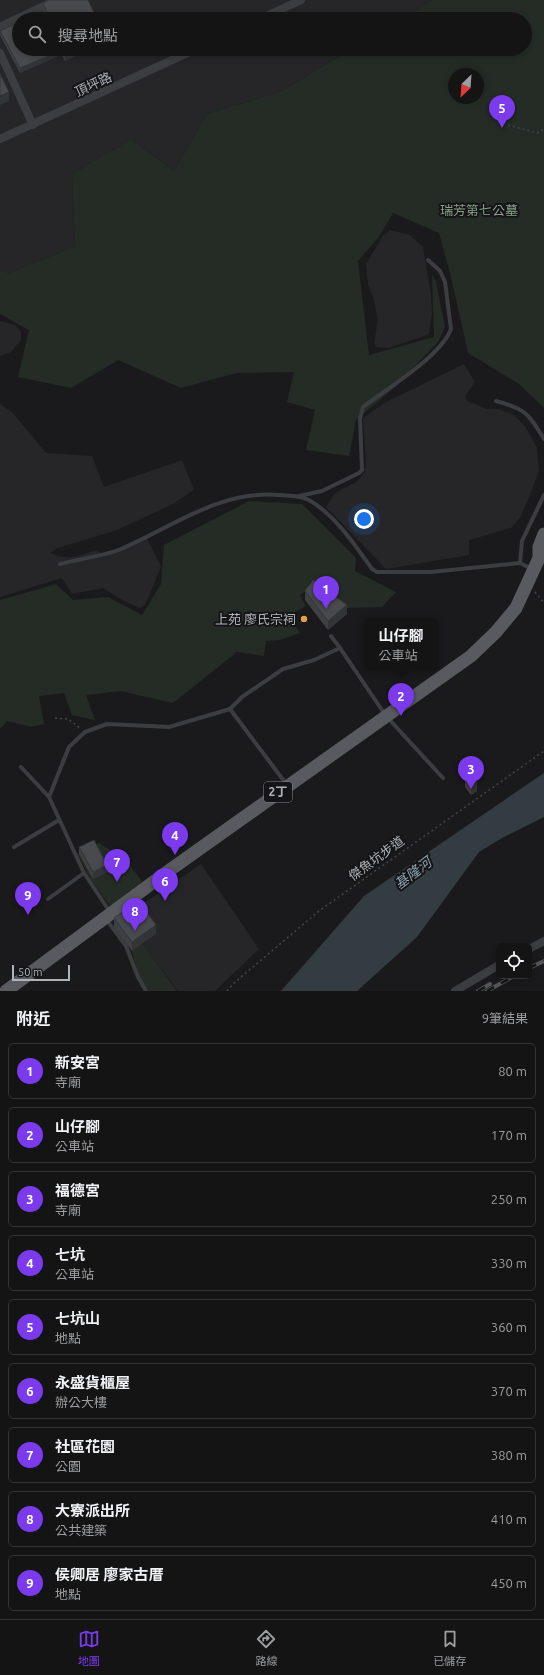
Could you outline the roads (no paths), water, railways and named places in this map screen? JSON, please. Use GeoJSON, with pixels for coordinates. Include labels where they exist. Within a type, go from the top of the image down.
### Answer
{"type":"FeatureCollection","features":[{"type":"Feature","properties":{"kind":"main road","name":"2丁"},"geometry":{"type":"LineString","coordinates":[[6,991],[107,915],[471,656],[496,632],[516,608],[536,569],[539,547],[544,534]]}},
{"type":"Feature","properties":{"kind":"street"},"geometry":{"type":"LineString","coordinates":[[31,12],[56,0]]}},
{"type":"Feature","properties":{"kind":"street"},"geometry":{"type":"LineString","coordinates":[[275,12],[301,0]]}},
{"type":"Feature","properties":{"kind":"street"},"geometry":{"type":"LineString","coordinates":[[0,27],[12,21]]}},
{"type":"Feature","properties":{"kind":"street"},"geometry":{"type":"LineString","coordinates":[[0,52],[33,125]]}},
{"type":"Feature","properties":{"kind":"street","name":"頂坪路"},"geometry":{"type":"LineString","coordinates":[[0,139],[181,56]]}},
{"type":"Feature","properties":{"kind":"street"},"geometry":{"type":"LineString","coordinates":[[532,947],[544,941]]}},
{"type":"Feature","properties":{"kind":"street"},"geometry":{"type":"LineString","coordinates":[[455,991],[496,967]]}},
{"type":"Feature","properties":{"kind":"lane"},"geometry":{"type":"LineString","coordinates":[[60,564],[119,550],[217,503],[259,493],[299,496],[322,491],[359,473],[362,470],[360,419],[364,407],[432,355],[449,334],[451,329],[445,282],[440,271],[428,260]]}},
{"type":"Feature","properties":{"kind":"lane"},"geometry":{"type":"LineString","coordinates":[[496,401],[517,406],[525,412],[544,439]]}},
{"type":"Feature","properties":{"kind":"lane"},"geometry":{"type":"LineString","coordinates":[[520,563],[522,541],[544,495]]}},
{"type":"Feature","properties":{"kind":"lane"},"geometry":{"type":"LineString","coordinates":[[299,496],[324,511],[377,572],[431,572],[520,563],[536,569]]}},
{"type":"Feature","properties":{"kind":"lane"},"geometry":{"type":"LineString","coordinates":[[331,636],[386,716],[443,778]]}},
{"type":"Feature","properties":{"kind":"lane"},"geometry":{"type":"LineString","coordinates":[[49,797],[69,747],[84,732],[107,724],[169,727],[230,709],[242,697],[283,668],[314,660],[340,648]]}},
{"type":"Feature","properties":{"kind":"lane"},"geometry":{"type":"LineString","coordinates":[[230,709],[287,786]]}},
{"type":"Feature","properties":{"kind":"lane"},"geometry":{"type":"LineString","coordinates":[[21,767],[49,797],[84,873],[126,946],[138,977],[146,991]]}},
{"type":"Feature","properties":{"kind":"lane"},"geometry":{"type":"LineString","coordinates":[[14,847],[60,820]]}},
{"type":"Feature","properties":{"kind":"lane"},"geometry":{"type":"LineString","coordinates":[[48,899],[84,873]]}},
{"type":"Feature","properties":{"kind":"water","name":"基隆河"},"geometry":{"type":"Polygon","coordinates":[[[544,773],[544,817],[502,838],[479,852],[417,937],[357,991],[281,991],[364,896],[544,773]]]}},
{"type":"Feature","properties":{"kind":"railway"},"geometry":{"type":"LineString","coordinates":[[532,967],[544,961]]}},
{"type":"Feature","properties":{"kind":"railway"},"geometry":{"type":"LineString","coordinates":[[487,991],[509,979]]}},
{"type":"Feature","properties":{"kind":"railway"},"geometry":{"type":"LineString","coordinates":[[478,991],[490,984]]}},
{"type":"Feature","properties":{"kind":"place","name":"七坑山"},"geometry":{"type":"Point","coordinates":[502,128]}},
{"type":"Feature","properties":{"kind":"place","name":"新安宮"},"geometry":{"type":"Point","coordinates":[326,609]}},
{"type":"Feature","properties":{"kind":"place","name":"上苑 廖氏宗祠"},"geometry":{"type":"Point","coordinates":[304,619]}},
{"type":"Feature","properties":{"kind":"place","name":"山仔腳"},"geometry":{"type":"Point","coordinates":[401,716]}},
{"type":"Feature","properties":{"kind":"place","name":"福德宮"},"geometry":{"type":"Point","coordinates":[471,789]}},
{"type":"Feature","properties":{"kind":"place","name":"七坑"},"geometry":{"type":"Point","coordinates":[175,855]}},
{"type":"Feature","properties":{"kind":"place","name":"社區花園"},"geometry":{"type":"Point","coordinates":[117,882]}},
{"type":"Feature","properties":{"kind":"place","name":"永盛貨櫃屋"},"geometry":{"type":"Point","coordinates":[165,901]}},
{"type":"Feature","properties":{"kind":"place","name":"侯卿居 廖家古厝"},"geometry":{"type":"Point","coordinates":[28,915]}},
{"type":"Feature","properties":{"kind":"place","name":"大寮派出所"},"geometry":{"type":"Point","coordinates":[135,931]}},
{"type":"Feature","properties":{"kind":"park label","name":"瑞芳第七公墓"},"geometry":{"type":"Point","coordinates":[479,210]}}]}
